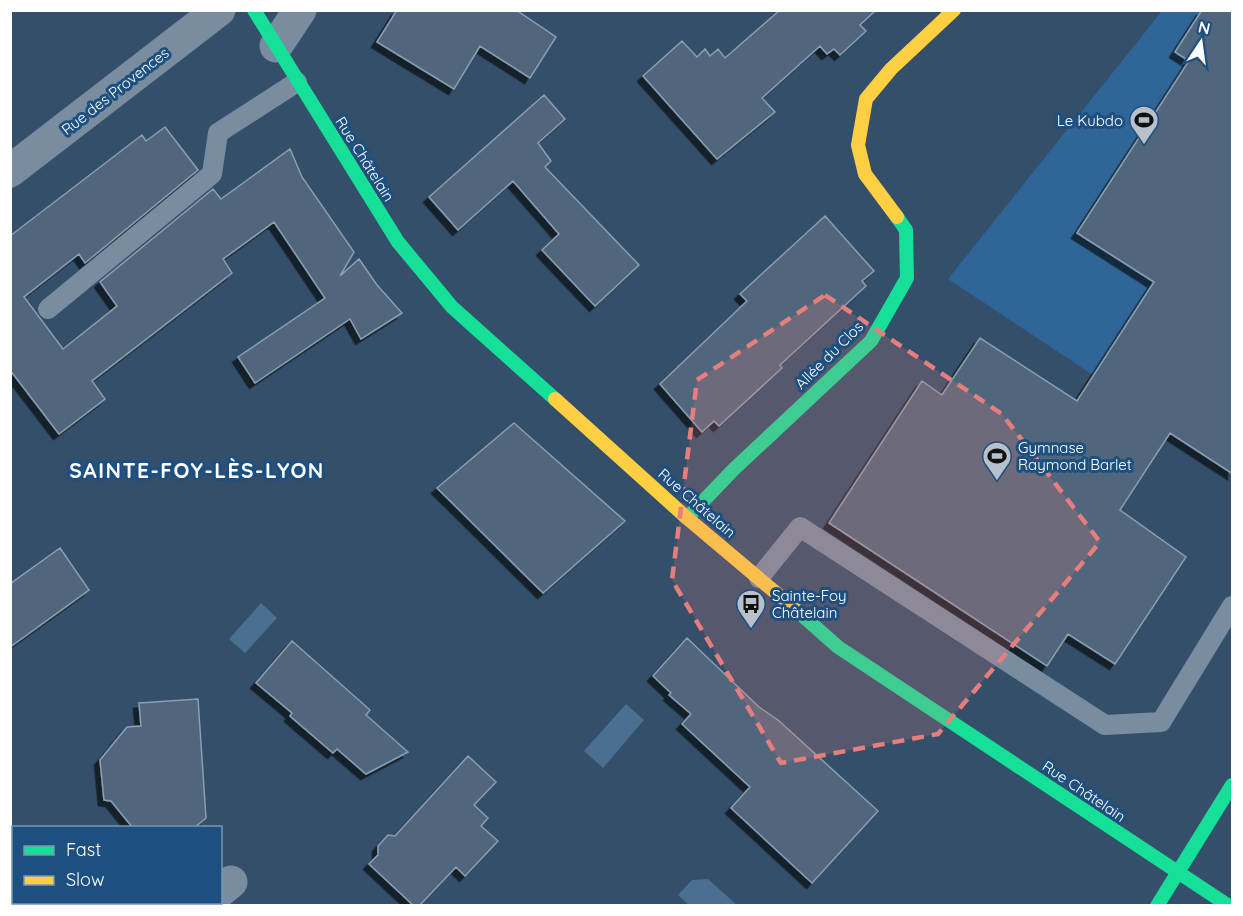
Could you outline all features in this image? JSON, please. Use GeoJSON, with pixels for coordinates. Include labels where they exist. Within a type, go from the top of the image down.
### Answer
{"type":"FeatureCollection","features":[{"type":"Feature","properties":{"kind":"street","name":"Rue des Provences"},"geometry":{"type":"LineString","coordinates":[[10,171],[219,10]]}},
{"type":"Feature","properties":{"kind":"street","name":"Rue Châtelain"},"geometry":{"type":"LineString","coordinates":[[254,10],[398,242],[452,307],[687,518],[838,647],[1229,906]]}},
{"type":"Feature","properties":{"kind":"street"},"geometry":{"type":"LineString","coordinates":[[276,46],[300,10]]}},
{"type":"Feature","properties":{"kind":"street","name":"Allée du Clos"},"geometry":{"type":"LineString","coordinates":[[687,518],[734,469],[871,341],[907,279],[906,230],[865,174],[858,145],[866,99],[891,69],[954,10]]}},
{"type":"Feature","properties":{"kind":"street"},"geometry":{"type":"LineString","coordinates":[[1157,906],[1233,785]]}},
{"type":"Feature","properties":{"kind":"lane"},"geometry":{"type":"LineString","coordinates":[[48,309],[212,174],[218,133],[297,82]]}},
{"type":"Feature","properties":{"kind":"lane"},"geometry":{"type":"LineString","coordinates":[[759,578],[800,527],[1106,725],[1161,722],[1233,606]]}},
{"type":"Feature","properties":{"kind":"highlighted area"},"geometry":{"type":"Polygon","coordinates":[[[825,295],[1002,414],[1100,542],[938,734],[781,763],[672,580],[697,380],[825,295]]]}},
{"type":"Feature","properties":{"kind":"shaded area","name":"Le Kubdo"},"geometry":{"type":"Polygon","coordinates":[[[1162,11],[1232,11],[1232,474],[1089,381],[1093,375],[948,279],[1162,11]]]}},
{"type":"Feature","properties":{"kind":"shaded area"},"geometry":{"type":"Polygon","coordinates":[[[261,603],[277,618],[245,653],[229,639],[261,603]]]}},
{"type":"Feature","properties":{"kind":"shaded area"},"geometry":{"type":"Polygon","coordinates":[[[626,704],[644,720],[603,768],[584,751],[626,704]]]}},
{"type":"Feature","properties":{"kind":"shaded area"},"geometry":{"type":"Polygon","coordinates":[[[708,879],[737,905],[689,905],[678,895],[692,880],[708,879]]]}},
{"type":"Feature","properties":{"kind":"building"},"geometry":{"type":"Polygon","coordinates":[[[397,10],[516,10],[556,37],[530,78],[480,46],[454,89],[377,42],[397,10]]]}},
{"type":"Feature","properties":{"kind":"building"},"geometry":{"type":"Polygon","coordinates":[[[780,10],[876,10],[860,25],[866,31],[840,55],[834,49],[827,54],[820,46],[762,98],[775,112],[717,159],[643,76],[682,41],[697,57],[705,49],[710,56],[718,49],[725,58],[780,10]]]}},
{"type":"Feature","properties":{"kind":"building"},"geometry":{"type":"Polygon","coordinates":[[[1202,10],[1233,10],[1233,474],[1170,433],[1120,510],[1186,557],[1115,664],[1068,634],[1047,666],[829,523],[922,381],[942,395],[980,338],[1077,401],[1154,282],[1077,233],[1189,61],[1175,52],[1202,10]]]}},
{"type":"Feature","properties":{"kind":"building"},"geometry":{"type":"Polygon","coordinates":[[[544,95],[565,119],[538,143],[551,161],[545,167],[639,265],[595,306],[542,250],[559,234],[513,181],[458,230],[429,197],[544,95]]]}},
{"type":"Feature","properties":{"kind":"building"},"geometry":{"type":"Polygon","coordinates":[[[165,127],[198,170],[85,263],[79,254],[24,297],[63,349],[117,306],[100,282],[213,189],[221,199],[290,149],[302,177],[354,252],[340,276],[359,259],[377,285],[402,313],[361,339],[350,319],[255,383],[238,357],[325,298],[274,222],[223,259],[232,273],[92,381],[105,399],[59,434],[10,370],[10,236],[142,135],[146,141],[165,127]]]}},
{"type":"Feature","properties":{"kind":"building"},"geometry":{"type":"Polygon","coordinates":[[[825,216],[874,271],[862,281],[866,286],[780,365],[782,368],[719,426],[714,421],[702,432],[660,384],[747,301],[740,294],[825,216]]]}},
{"type":"Feature","properties":{"kind":"building"},"geometry":{"type":"Polygon","coordinates":[[[514,423],[625,521],[543,593],[437,488],[514,423]]]}},
{"type":"Feature","properties":{"kind":"building"},"geometry":{"type":"Polygon","coordinates":[[[60,548],[89,590],[10,647],[10,584],[60,548]]]}},
{"type":"Feature","properties":{"kind":"building"},"geometry":{"type":"Polygon","coordinates":[[[687,638],[759,707],[778,720],[878,811],[812,883],[731,808],[750,787],[682,724],[691,714],[669,695],[671,693],[653,676],[687,638]]]}},
{"type":"Feature","properties":{"kind":"building"},"geometry":{"type":"Polygon","coordinates":[[[292,641],[370,710],[366,715],[408,752],[366,774],[337,749],[333,753],[290,716],[292,713],[256,683],[292,641]]]}},
{"type":"Feature","properties":{"kind":"building"},"geometry":{"type":"Polygon","coordinates":[[[198,699],[206,818],[196,826],[131,826],[111,801],[104,800],[100,760],[127,727],[141,726],[139,703],[198,699]]]}},
{"type":"Feature","properties":{"kind":"building"},"geometry":{"type":"Polygon","coordinates":[[[468,756],[496,782],[474,805],[488,818],[481,826],[498,841],[465,876],[456,867],[419,906],[414,906],[369,864],[378,855],[378,846],[388,835],[395,836],[468,756]]]}},
{"type":"Feature","properties":{"kind":"traffic: fast"},"geometry":{"type":"LineString","coordinates":[[254,10],[398,242],[452,307],[555,399]]}},
{"type":"Feature","properties":{"kind":"traffic: fast"},"geometry":{"type":"LineString","coordinates":[[687,518],[734,469],[871,341],[907,278],[906,230],[897,217]]}},
{"type":"Feature","properties":{"kind":"traffic: fast"},"geometry":{"type":"LineString","coordinates":[[794,608],[838,647],[1229,906]]}},
{"type":"Feature","properties":{"kind":"traffic: fast"},"geometry":{"type":"LineString","coordinates":[[1157,906],[1232,785]]}},
{"type":"Feature","properties":{"kind":"traffic: slow"},"geometry":{"type":"LineString","coordinates":[[897,217],[865,174],[858,145],[866,99],[891,69],[954,10]]}},
{"type":"Feature","properties":{"kind":"traffic: slow"},"geometry":{"type":"LineString","coordinates":[[555,399],[687,518],[794,608]]}},
{"type":"Feature","properties":{"kind":"place","name":"Le Kubdo"},"geometry":{"type":"Point","coordinates":[1144,146]}},
{"type":"Feature","properties":{"kind":"place","name":"Gymnase Raymond Barlet"},"geometry":{"type":"Point","coordinates":[997,482]}},
{"type":"Feature","properties":{"kind":"place","name":"Sainte-Foy Châtelain"},"geometry":{"type":"Point","coordinates":[751,630]}},
{"type":"Feature","properties":{"kind":"district","name":"SAINTE-FOY-LÈS-LYON"},"geometry":{"type":"Point","coordinates":[197,470]}}]}
